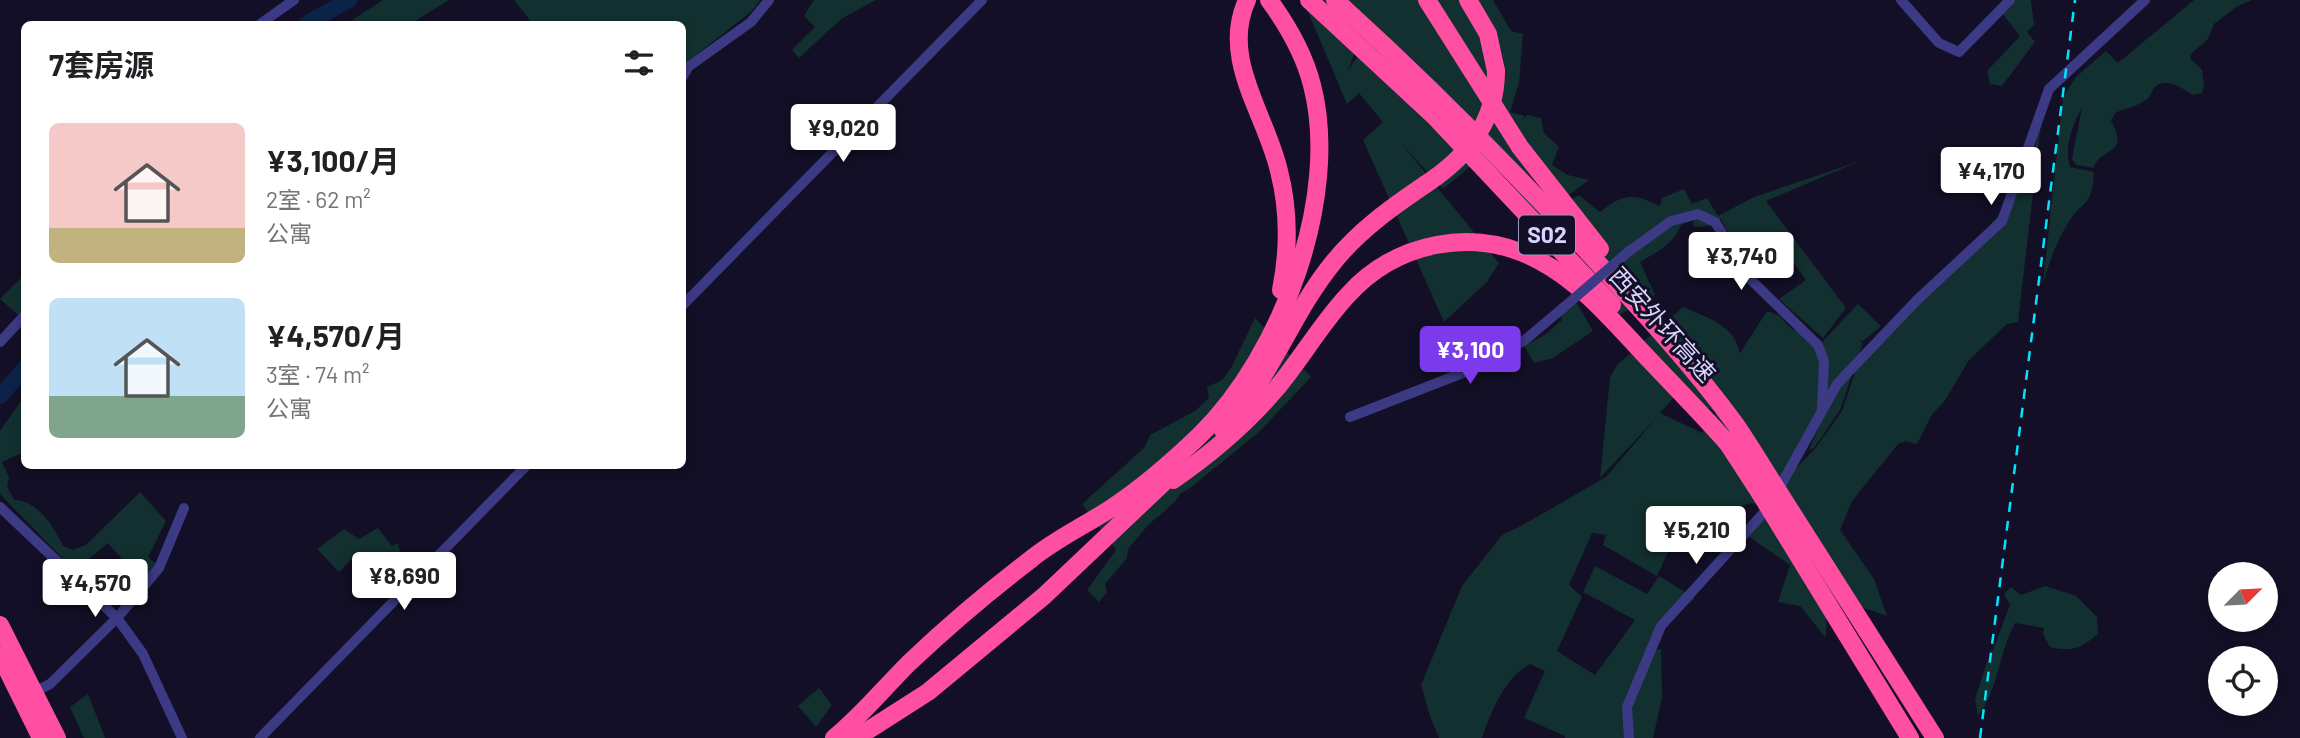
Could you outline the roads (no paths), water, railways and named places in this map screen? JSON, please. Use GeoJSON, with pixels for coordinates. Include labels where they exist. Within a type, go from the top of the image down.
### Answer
{"type":"FeatureCollection","features":[{"type":"Feature","properties":{"kind":"highway"},"geometry":{"type":"LineString","coordinates":[[1248,0],[1239,26],[1238,45],[1242,67],[1279,168],[1287,221],[1287,248],[1282,285],[1260,356]]}},
{"type":"Feature","properties":{"kind":"highway"},"geometry":{"type":"LineString","coordinates":[[834,738],[910,663],[1032,558],[1122,501],[1198,437],[1223,411],[1260,356],[1281,316],[1297,273],[1312,214],[1319,161],[1316,105],[1310,76],[1293,36],[1269,0]]}},
{"type":"Feature","properties":{"kind":"highway","name":"西安外环高速"},"geometry":{"type":"LineString","coordinates":[[1309,0],[1427,110],[1663,360],[1730,446],[1767,488],[1936,738]]}},
{"type":"Feature","properties":{"kind":"highway","name":"西安外环高速"},"geometry":{"type":"LineString","coordinates":[[1335,0],[1493,150],[1649,320],[1736,426],[1767,488],[1910,738]]}},
{"type":"Feature","properties":{"kind":"highway"},"geometry":{"type":"LineString","coordinates":[[1427,0],[1532,164],[1576,221],[1676,339],[1736,426]]}},
{"type":"Feature","properties":{"kind":"highway"},"geometry":{"type":"LineString","coordinates":[[856,738],[928,692],[1044,596],[1209,442],[1240,410],[1272,363],[1321,279],[1342,252],[1376,219],[1452,165],[1479,134],[1491,109],[1496,71],[1488,34],[1468,0]]}},
{"type":"Feature","properties":{"kind":"highway"},"geometry":{"type":"LineString","coordinates":[[1144,500],[1240,428],[1275,390],[1335,310],[1366,277],[1403,254],[1429,246],[1457,242],[1486,243],[1515,250],[1541,261],[1566,278],[1620,328],[1730,446]]}},
{"type":"Feature","properties":{"kind":"highway"},"geometry":{"type":"LineString","coordinates":[[2,630],[31,694],[57,738]]}},
{"type":"Feature","properties":{"kind":"highway"},"geometry":{"type":"LineString","coordinates":[[0,655],[66,738]]}},
{"type":"Feature","properties":{"kind":"highway"},"geometry":{"type":"LineString","coordinates":[[31,694],[41,738]]}},
{"type":"Feature","properties":{"kind":"street"},"geometry":{"type":"LineString","coordinates":[[264,21],[294,0]]}},
{"type":"Feature","properties":{"kind":"street"},"geometry":{"type":"LineString","coordinates":[[686,71],[751,22],[769,0]]}},
{"type":"Feature","properties":{"kind":"street"},"geometry":{"type":"LineString","coordinates":[[686,302],[982,0]]}},
{"type":"Feature","properties":{"kind":"street"},"geometry":{"type":"LineString","coordinates":[[1901,0],[1939,43],[1959,52],[2010,0]]}},
{"type":"Feature","properties":{"kind":"street"},"geometry":{"type":"LineString","coordinates":[[1629,738],[1628,708],[1661,626],[1766,513],[1837,384],[1917,300],[2002,221],[2049,89],[2146,0]]}},
{"type":"Feature","properties":{"kind":"street"},"geometry":{"type":"LineString","coordinates":[[1350,417],[1465,372],[1525,340],[1628,252],[1671,221],[1698,214],[1715,222],[1752,281],[1818,345],[1824,361],[1822,411]]}},
{"type":"Feature","properties":{"kind":"street"},"geometry":{"type":"LineString","coordinates":[[0,342],[21,319]]}},
{"type":"Feature","properties":{"kind":"street"},"geometry":{"type":"LineString","coordinates":[[260,738],[524,469]]}},
{"type":"Feature","properties":{"kind":"street"},"geometry":{"type":"LineString","coordinates":[[0,507],[117,618],[143,654],[183,738]]}},
{"type":"Feature","properties":{"kind":"street"},"geometry":{"type":"LineString","coordinates":[[31,694],[50,684],[117,618],[159,568],[184,508]]}},
{"type":"Feature","properties":{"kind":"waterway"},"geometry":{"type":"LineString","coordinates":[[311,21],[349,0]]}},
{"type":"Feature","properties":{"kind":"waterway"},"geometry":{"type":"LineString","coordinates":[[0,396],[21,372]]}},
{"type":"Feature","properties":{"kind":"railway"},"geometry":{"type":"LineString","coordinates":[[1980,738],[2075,0]]}}]}
